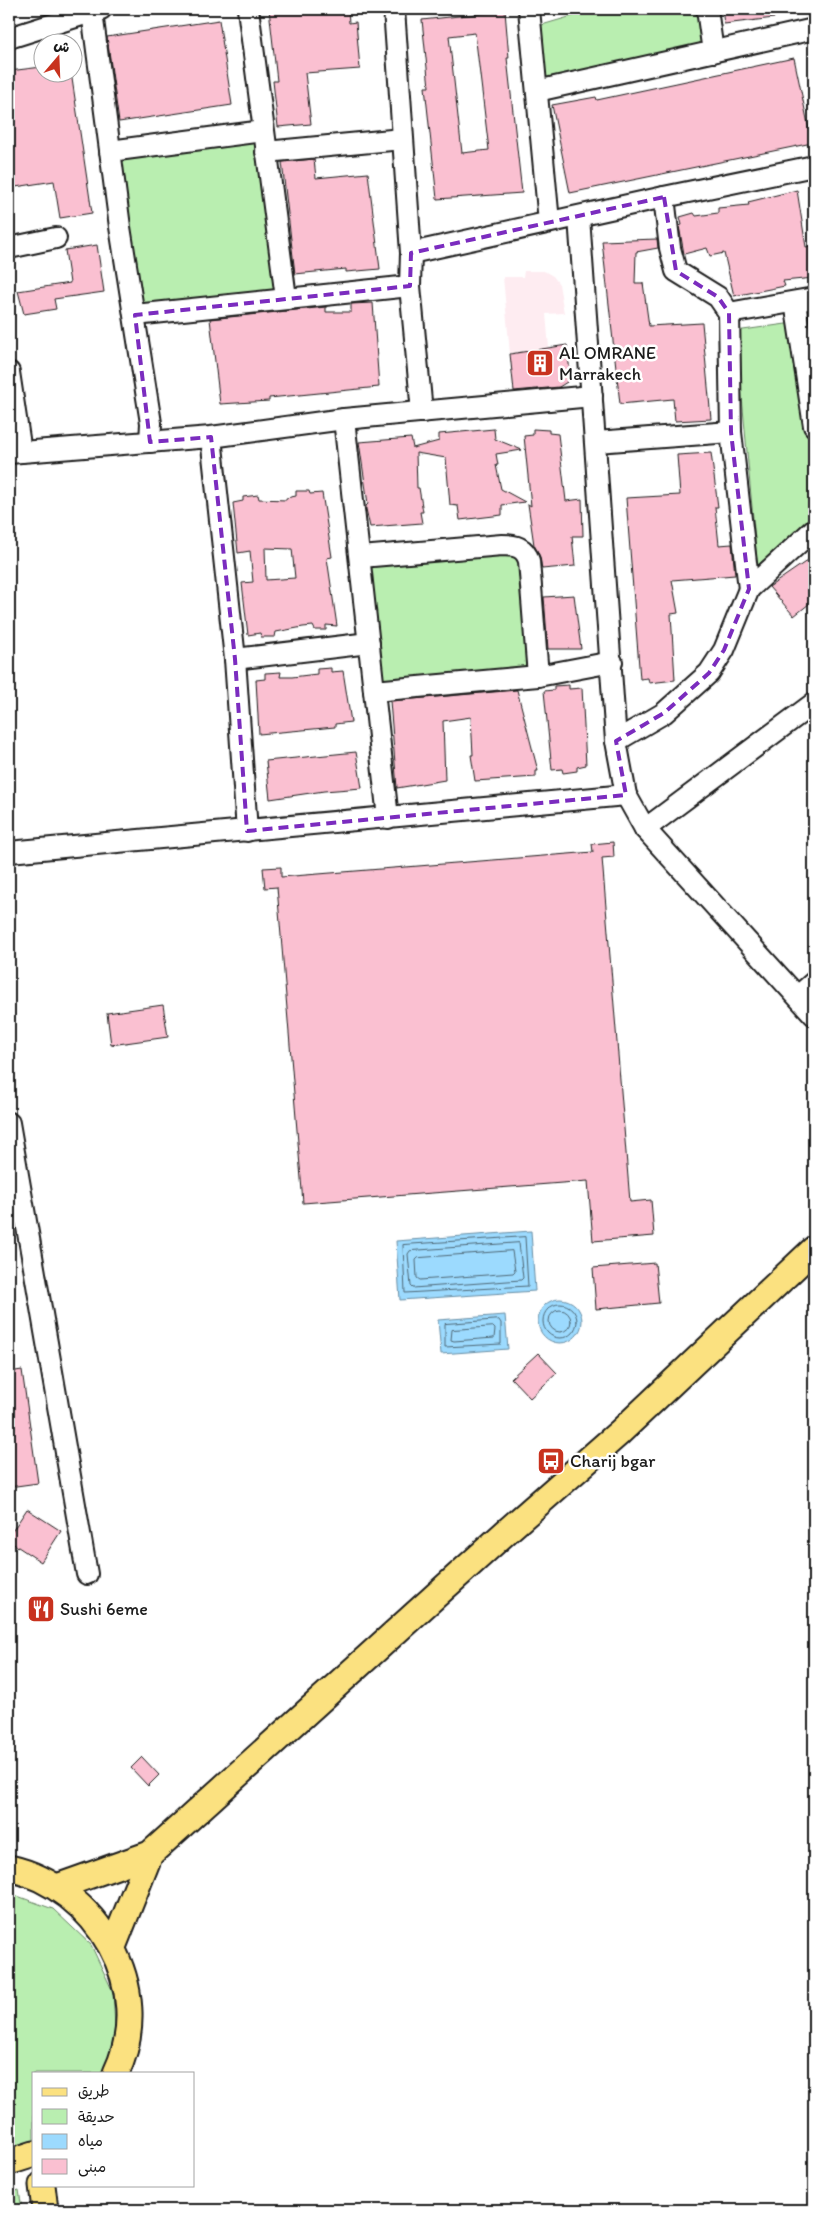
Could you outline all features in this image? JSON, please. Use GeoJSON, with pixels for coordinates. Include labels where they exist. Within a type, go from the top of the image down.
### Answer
{"type":"FeatureCollection","features":[{"type":"Feature","properties":{"kind":"main road"},"geometry":{"type":"LineString","coordinates":[[58,1887],[150,1854],[506,1532],[619,1433],[814,1249]]}},
{"type":"Feature","properties":{"kind":"main road"},"geometry":{"type":"LineString","coordinates":[[112,1947],[150,1854]]}},
{"type":"Feature","properties":{"kind":"main road"},"geometry":{"type":"LineString","coordinates":[[9,1868],[39,1877],[58,1887],[89,1914],[112,1947],[123,1976],[128,2006],[127,2036],[116,2072]]}},
{"type":"Feature","properties":{"kind":"main road"},"geometry":{"type":"LineString","coordinates":[[9,2162],[32,2155]]}},
{"type":"Feature","properties":{"kind":"main road"},"geometry":{"type":"LineString","coordinates":[[42,2186],[45,2210]]}},
{"type":"Feature","properties":{"kind":"street"},"geometry":{"type":"LineString","coordinates":[[248,9],[286,298]]}},
{"type":"Feature","properties":{"kind":"street"},"geometry":{"type":"LineString","coordinates":[[394,9],[411,253],[410,286],[422,412]]}},
{"type":"Feature","properties":{"kind":"street"},"geometry":{"type":"LineString","coordinates":[[707,9],[713,52]]}},
{"type":"Feature","properties":{"kind":"street"},"geometry":{"type":"LineString","coordinates":[[9,38],[97,10],[110,151],[150,422],[150,442]]}},
{"type":"Feature","properties":{"kind":"street"},"geometry":{"type":"LineString","coordinates":[[534,10],[537,91],[549,222]]}},
{"type":"Feature","properties":{"kind":"street"},"geometry":{"type":"LineString","coordinates":[[537,91],[814,29]]}},
{"type":"Feature","properties":{"kind":"street"},"geometry":{"type":"LineString","coordinates":[[110,151],[263,131]]}},
{"type":"Feature","properties":{"kind":"street"},"geometry":{"type":"LineString","coordinates":[[266,152],[402,139]]}},
{"type":"Feature","properties":{"kind":"street"},"geometry":{"type":"LineString","coordinates":[[411,253],[814,166]]}},
{"type":"Feature","properties":{"kind":"street"},"geometry":{"type":"LineString","coordinates":[[664,197],[670,248],[676,271],[718,297],[729,313],[731,432],[749,589]]}},
{"type":"Feature","properties":{"kind":"street"},"geometry":{"type":"LineString","coordinates":[[579,217],[612,662],[616,742],[626,795],[644,829],[814,1014]]}},
{"type":"Feature","properties":{"kind":"street"},"geometry":{"type":"LineString","coordinates":[[9,248],[56,238]]}},
{"type":"Feature","properties":{"kind":"street"},"geometry":{"type":"LineString","coordinates":[[135,315],[410,286]]}},
{"type":"Feature","properties":{"kind":"street"},"geometry":{"type":"LineString","coordinates":[[729,313],[805,300],[814,426]]}},
{"type":"Feature","properties":{"kind":"street"},"geometry":{"type":"LineString","coordinates":[[9,372],[15,453],[211,437],[344,419],[592,396]]}},
{"type":"Feature","properties":{"kind":"street"},"geometry":{"type":"LineString","coordinates":[[344,419],[361,557],[388,818]]}},
{"type":"Feature","properties":{"kind":"street"},"geometry":{"type":"LineString","coordinates":[[596,442],[731,432]]}},
{"type":"Feature","properties":{"kind":"street"},"geometry":{"type":"LineString","coordinates":[[211,437],[235,660],[247,831]]}},
{"type":"Feature","properties":{"kind":"street"},"geometry":{"type":"LineString","coordinates":[[616,742],[664,713],[709,673],[724,650],[749,589],[814,530]]}},
{"type":"Feature","properties":{"kind":"street"},"geometry":{"type":"LineString","coordinates":[[361,557],[502,545],[514,545],[522,549],[529,561],[538,676]]}},
{"type":"Feature","properties":{"kind":"street"},"geometry":{"type":"LineString","coordinates":[[235,660],[369,643]]}},
{"type":"Feature","properties":{"kind":"street"},"geometry":{"type":"LineString","coordinates":[[374,691],[538,676],[612,662]]}},
{"type":"Feature","properties":{"kind":"street"},"geometry":{"type":"LineString","coordinates":[[644,829],[814,703]]}},
{"type":"Feature","properties":{"kind":"street"},"geometry":{"type":"LineString","coordinates":[[9,852],[626,795]]}},
{"type":"Feature","properties":{"kind":"street"},"geometry":{"type":"LineString","coordinates":[[798,996],[814,982]]}},
{"type":"Feature","properties":{"kind":"street"},"geometry":{"type":"LineString","coordinates":[[9,1123],[87,1574]]}},
{"type":"Feature","properties":{"kind":"highlighted area"},"geometry":{"type":"Polygon","coordinates":[[[664,197],[676,271],[718,297],[729,313],[731,432],[749,589],[724,650],[709,673],[664,713],[616,741],[626,795],[247,831],[235,659],[211,437],[150,442],[135,315],[410,286],[411,253],[664,197]]]}},
{"type":"Feature","properties":{"kind":"shaded area"},"geometry":{"type":"Polygon","coordinates":[[[524,271],[544,271],[553,276],[559,284],[564,313],[546,314],[549,348],[510,354],[503,277],[523,277],[524,271]]]}},
{"type":"Feature","properties":{"kind":"green space"},"geometry":{"type":"Polygon","coordinates":[[[596,9],[699,9],[705,57],[541,94],[535,27],[596,9]]]}},
{"type":"Feature","properties":{"kind":"green space"},"geometry":{"type":"Polygon","coordinates":[[[256,138],[277,291],[139,309],[118,157],[256,138]]]}},
{"type":"Feature","properties":{"kind":"green space"},"geometry":{"type":"Polygon","coordinates":[[[793,323],[814,443],[814,534],[759,584],[736,331],[793,323]]]}},
{"type":"Feature","properties":{"kind":"green space"},"geometry":{"type":"Polygon","coordinates":[[[520,551],[534,673],[381,686],[371,561],[520,551]]]}},
{"type":"Feature","properties":{"kind":"green space"},"geometry":{"type":"Polygon","coordinates":[[[9,1893],[53,1909],[91,1945],[113,1992],[116,2044],[105,2072],[32,2072],[32,2145],[9,2153],[9,1893]]]}},
{"type":"Feature","properties":{"kind":"green space"},"geometry":{"type":"Polygon","coordinates":[[[19,2190],[22,2210],[9,2210],[9,2193],[19,2190]]]}},
{"type":"Feature","properties":{"kind":"water"},"geometry":{"type":"Polygon","coordinates":[[[531,1231],[535,1291],[400,1300],[396,1241],[531,1231]]]}},
{"type":"Feature","properties":{"kind":"water"},"geometry":{"type":"Polygon","coordinates":[[[556,1299],[564,1299],[576,1305],[582,1321],[576,1337],[564,1343],[556,1343],[544,1337],[538,1325],[538,1317],[544,1305],[556,1299]]]}},
{"type":"Feature","properties":{"kind":"water"},"geometry":{"type":"Polygon","coordinates":[[[505,1315],[508,1349],[441,1354],[438,1320],[505,1315]]]}},
{"type":"Feature","properties":{"kind":"building"},"geometry":{"type":"Polygon","coordinates":[[[269,9],[348,9],[349,23],[356,22],[360,69],[305,73],[311,124],[278,127],[273,81],[277,81],[269,9]]]}},
{"type":"Feature","properties":{"kind":"building"},"geometry":{"type":"Polygon","coordinates":[[[722,9],[774,9],[774,18],[724,24],[722,9]]]}},
{"type":"Feature","properties":{"kind":"building"},"geometry":{"type":"Polygon","coordinates":[[[505,11],[509,58],[507,58],[522,193],[437,199],[425,87],[429,87],[422,20],[505,11]],[[475,33],[449,36],[462,153],[489,150],[475,33]]]}},
{"type":"Feature","properties":{"kind":"building"},"geometry":{"type":"Polygon","coordinates":[[[219,20],[232,105],[119,122],[107,37],[219,20]]]}},
{"type":"Feature","properties":{"kind":"building"},"geometry":{"type":"Polygon","coordinates":[[[794,58],[812,143],[570,193],[552,105],[596,97],[597,100],[794,58]]]}},
{"type":"Feature","properties":{"kind":"building"},"geometry":{"type":"Polygon","coordinates":[[[32,68],[32,82],[72,82],[92,213],[60,218],[54,181],[9,188],[9,71],[32,68]]]}},
{"type":"Feature","properties":{"kind":"building"},"geometry":{"type":"Polygon","coordinates":[[[314,159],[316,178],[368,173],[380,269],[346,272],[346,269],[295,274],[282,162],[314,159]]]}},
{"type":"Feature","properties":{"kind":"building"},"geometry":{"type":"Polygon","coordinates":[[[797,190],[806,247],[814,245],[814,278],[783,281],[785,286],[734,296],[724,253],[710,256],[707,248],[684,254],[679,226],[682,225],[680,217],[694,213],[696,216],[718,213],[718,208],[749,205],[748,202],[797,190]]]}},
{"type":"Feature","properties":{"kind":"building"},"geometry":{"type":"Polygon","coordinates":[[[657,239],[658,248],[636,252],[635,283],[643,283],[649,326],[702,323],[711,419],[675,421],[673,399],[620,404],[602,241],[657,239]]]}},
{"type":"Feature","properties":{"kind":"building"},"geometry":{"type":"Polygon","coordinates":[[[97,245],[104,292],[54,299],[56,309],[24,314],[18,291],[70,283],[65,250],[97,245]]]}},
{"type":"Feature","properties":{"kind":"building"},"geometry":{"type":"Polygon","coordinates":[[[373,303],[379,387],[269,398],[269,401],[220,404],[210,319],[326,307],[326,312],[351,312],[351,304],[373,303]]]}},
{"type":"Feature","properties":{"kind":"building","name":"AL OMRANE Marrakech"},"geometry":{"type":"Polygon","coordinates":[[[567,345],[570,373],[567,382],[559,387],[514,391],[510,354],[567,345]]]}},
{"type":"Feature","properties":{"kind":"building"},"geometry":{"type":"Polygon","coordinates":[[[494,429],[495,439],[522,450],[496,454],[498,465],[496,465],[501,489],[525,502],[502,505],[502,515],[460,520],[458,506],[450,505],[446,458],[416,453],[417,488],[419,488],[423,512],[420,512],[422,523],[370,527],[366,509],[368,504],[359,442],[411,438],[413,448],[439,441],[439,434],[494,429]]]}},
{"type":"Feature","properties":{"kind":"building"},"geometry":{"type":"Polygon","coordinates":[[[533,429],[549,430],[549,433],[558,434],[566,501],[582,499],[583,536],[572,536],[575,566],[542,569],[540,557],[534,545],[528,504],[531,506],[524,436],[533,435],[533,429]]]}},
{"type":"Feature","properties":{"kind":"building"},"geometry":{"type":"Polygon","coordinates":[[[711,453],[718,507],[715,507],[719,545],[732,544],[735,575],[672,580],[678,613],[671,614],[675,680],[649,683],[648,678],[640,679],[626,498],[680,495],[677,455],[711,453]]]}},
{"type":"Feature","properties":{"kind":"building"},"geometry":{"type":"Polygon","coordinates":[[[296,491],[309,491],[310,494],[322,493],[332,557],[327,558],[337,626],[326,625],[326,630],[315,630],[313,626],[303,627],[276,632],[275,637],[261,637],[260,633],[248,635],[242,583],[253,582],[250,551],[238,553],[233,503],[243,501],[243,497],[258,495],[259,499],[286,500],[286,498],[296,496],[296,491]],[[265,548],[266,580],[295,578],[292,549],[265,548]]]}},
{"type":"Feature","properties":{"kind":"building"},"geometry":{"type":"Polygon","coordinates":[[[814,556],[814,600],[794,616],[769,587],[814,556]]]}},
{"type":"Feature","properties":{"kind":"building"},"geometry":{"type":"Polygon","coordinates":[[[574,595],[581,649],[548,649],[544,597],[574,595]]]}},
{"type":"Feature","properties":{"kind":"building"},"geometry":{"type":"Polygon","coordinates":[[[331,668],[331,672],[343,671],[351,722],[335,724],[335,727],[259,734],[256,680],[265,679],[265,673],[281,672],[280,677],[292,677],[317,674],[317,669],[331,668]]]}},
{"type":"Feature","properties":{"kind":"building"},"geometry":{"type":"Polygon","coordinates":[[[569,685],[569,689],[582,688],[586,765],[577,767],[577,771],[563,773],[562,769],[552,770],[544,691],[554,690],[554,686],[569,685]]]}},
{"type":"Feature","properties":{"kind":"building"},"geometry":{"type":"Polygon","coordinates":[[[517,690],[538,771],[536,771],[536,777],[475,781],[471,755],[473,755],[471,717],[443,721],[445,780],[397,788],[390,701],[517,690]]]}},
{"type":"Feature","properties":{"kind":"building"},"geometry":{"type":"Polygon","coordinates":[[[356,752],[362,788],[324,791],[270,799],[266,761],[356,752]]]}},
{"type":"Feature","properties":{"kind":"building"},"geometry":{"type":"Polygon","coordinates":[[[613,842],[614,857],[602,858],[630,1202],[651,1200],[654,1236],[593,1241],[588,1181],[303,1203],[277,887],[265,888],[263,868],[281,867],[281,877],[593,852],[592,844],[613,842]]]}},
{"type":"Feature","properties":{"kind":"building"},"geometry":{"type":"Polygon","coordinates":[[[163,1005],[168,1037],[111,1045],[107,1013],[163,1005]]]}},
{"type":"Feature","properties":{"kind":"building"},"geometry":{"type":"Polygon","coordinates":[[[655,1263],[659,1303],[596,1309],[593,1268],[655,1263]]]}},
{"type":"Feature","properties":{"kind":"building"},"geometry":{"type":"Polygon","coordinates":[[[538,1353],[557,1373],[530,1398],[511,1378],[538,1353]]]}},
{"type":"Feature","properties":{"kind":"building"},"geometry":{"type":"Polygon","coordinates":[[[22,1370],[38,1483],[9,1487],[9,1372],[22,1370]]]}},
{"type":"Feature","properties":{"kind":"building"},"geometry":{"type":"Polygon","coordinates":[[[27,1509],[61,1531],[41,1562],[9,1541],[9,1536],[27,1509]]]}},
{"type":"Feature","properties":{"kind":"building"},"geometry":{"type":"Polygon","coordinates":[[[142,1757],[159,1775],[148,1786],[131,1768],[142,1757]]]}},
{"type":"Feature","properties":{"kind":"place","name":"AL OMRANE Marrakech"},"geometry":{"type":"Point","coordinates":[540,363]}},
{"type":"Feature","properties":{"kind":"place","name":"Charij bgar"},"geometry":{"type":"Point","coordinates":[551,1461]}},
{"type":"Feature","properties":{"kind":"place","name":"Sushi 6eme"},"geometry":{"type":"Point","coordinates":[41,1609]}}]}
